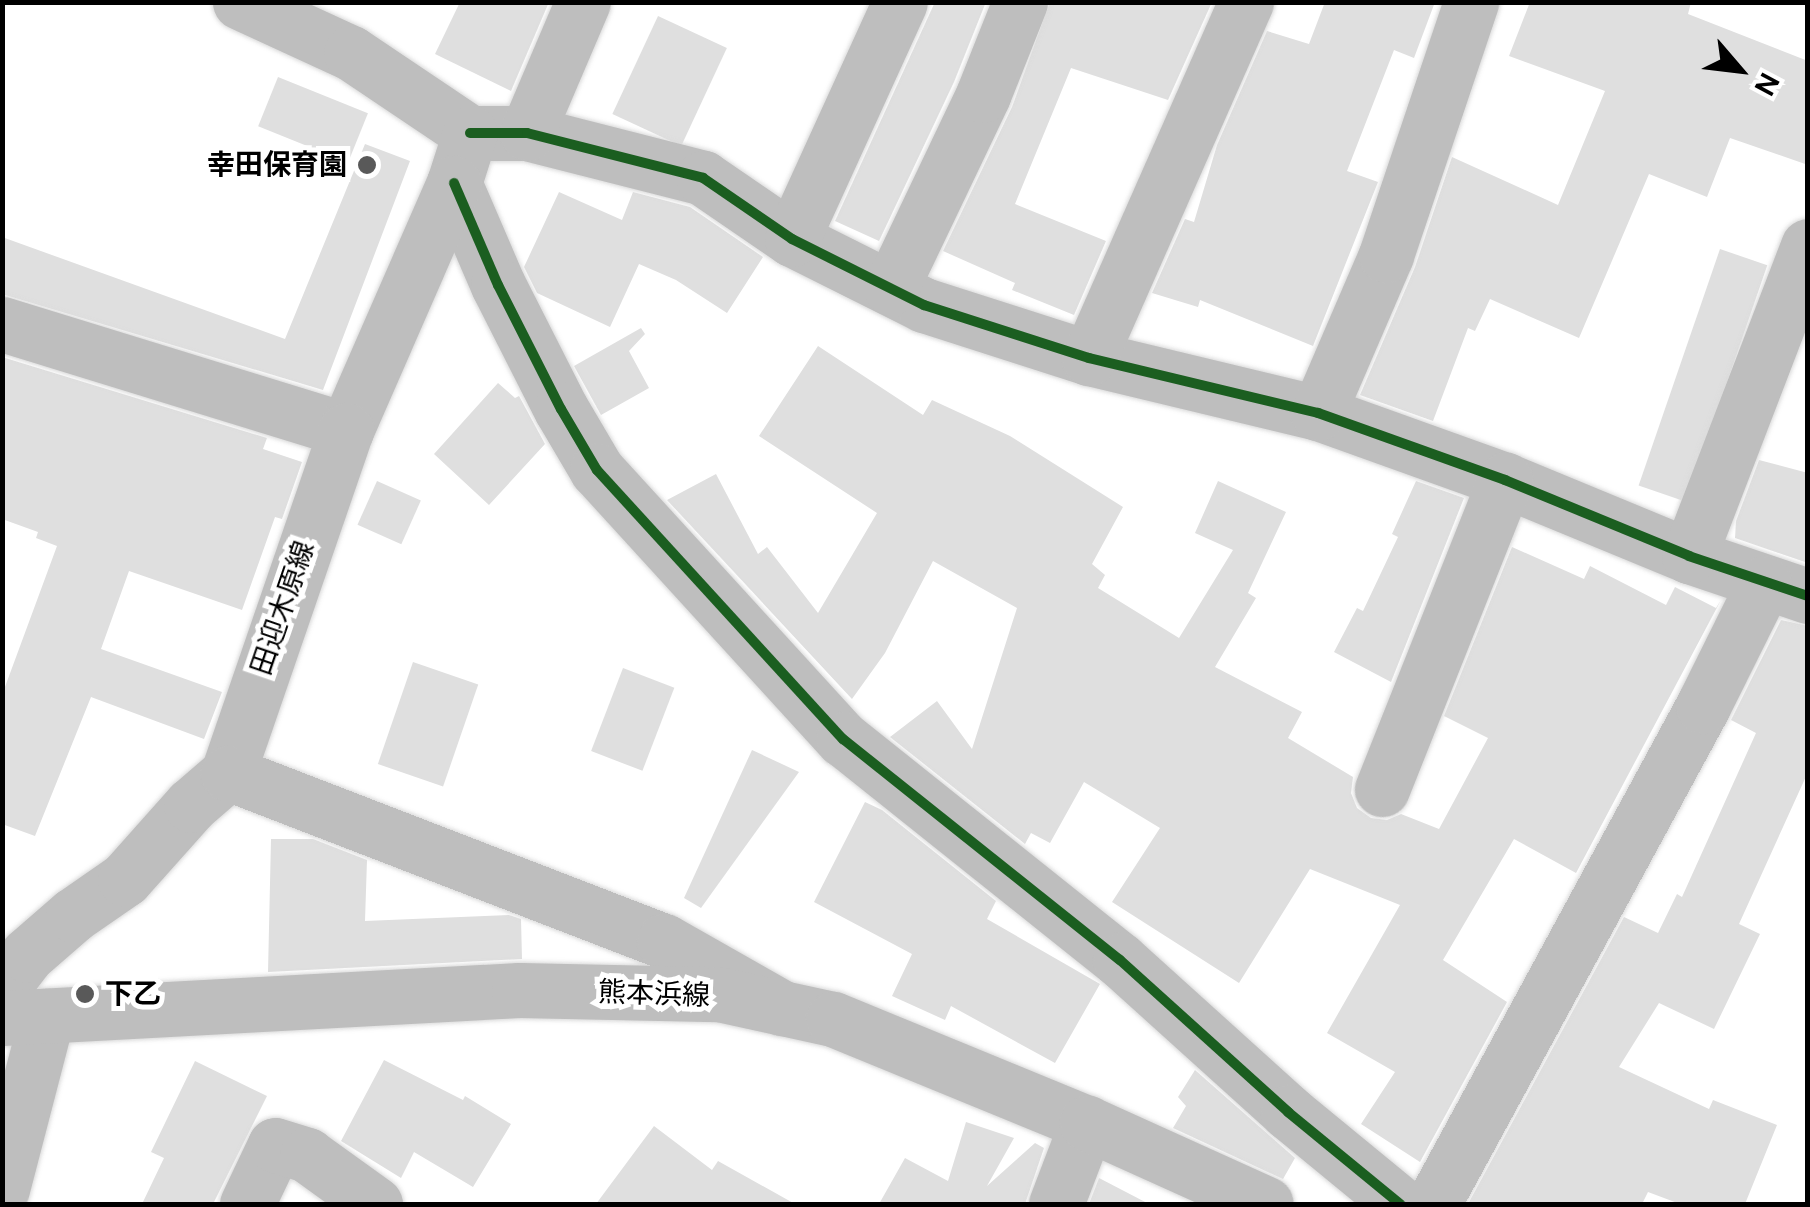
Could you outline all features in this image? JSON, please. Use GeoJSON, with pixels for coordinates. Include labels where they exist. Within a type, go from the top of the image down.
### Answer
{"type":"FeatureCollection","features":[{"type":"Feature","properties":{"kind":"street"},"geometry":{"type":"LineString","coordinates":[[240,2],[351,53],[462,158],[498,285],[560,410],[597,470],[843,739],[1120,960],[1288,1112],[1400,1204]]}},
{"type":"Feature","properties":{"kind":"street"},"geometry":{"type":"LineString","coordinates":[[527,133],[583,2]]}},
{"type":"Feature","properties":{"kind":"street"},"geometry":{"type":"LineString","coordinates":[[792,239],[900,2]]}},
{"type":"Feature","properties":{"kind":"street"},"geometry":{"type":"LineString","coordinates":[[891,288],[983,95],[1020,2]]}},
{"type":"Feature","properties":{"kind":"street"},"geometry":{"type":"LineString","coordinates":[[1089,358],[1246,2]]}},
{"type":"Feature","properties":{"kind":"street"},"geometry":{"type":"LineString","coordinates":[[1318,412],[1386,255],[1471,2]]}},
{"type":"Feature","properties":{"kind":"street"},"geometry":{"type":"LineString","coordinates":[[462,158],[527,133],[703,178],[792,239],[924,305],[1089,358],[1318,412],[1786,590],[1703,706],[1433,1204]]}},
{"type":"Feature","properties":{"kind":"street","name":"田迎木原線"},"geometry":{"type":"LineString","coordinates":[[228,772],[346,430],[462,158]]}},
{"type":"Feature","properties":{"kind":"street"},"geometry":{"type":"LineString","coordinates":[[1689,556],[1808,246]]}},
{"type":"Feature","properties":{"kind":"street"},"geometry":{"type":"LineString","coordinates":[[2,324],[346,430]]}},
{"type":"Feature","properties":{"kind":"street"},"geometry":{"type":"LineString","coordinates":[[1382,789],[1505,480]]}},
{"type":"Feature","properties":{"kind":"street"},"geometry":{"type":"LineString","coordinates":[[2,1189],[18,1008],[27,955],[73,914],[125,879],[191,804],[228,772],[664,940],[782,1008]]}},
{"type":"Feature","properties":{"kind":"street","name":"熊本浜線"},"geometry":{"type":"LineString","coordinates":[[18,1008],[518,990],[718,994],[833,1019],[1087,1122],[1266,1204]]}},
{"type":"Feature","properties":{"kind":"street"},"geometry":{"type":"LineString","coordinates":[[1056,1204],[1087,1122]]}},
{"type":"Feature","properties":{"kind":"street"},"geometry":{"type":"LineString","coordinates":[[246,1204],[276,1145],[308,1155],[375,1204]]}},
{"type":"Feature","properties":{"kind":"building"},"geometry":{"type":"Polygon","coordinates":[[[460,2],[549,2],[511,91],[435,54],[460,2]]]}},
{"type":"Feature","properties":{"kind":"building"},"geometry":{"type":"Polygon","coordinates":[[[935,2],[986,2],[954,82],[879,241],[835,221],[935,2]]]}},
{"type":"Feature","properties":{"kind":"building"},"geometry":{"type":"Polygon","coordinates":[[[1050,2],[1212,2],[1168,100],[1071,68],[1015,204],[1106,241],[1074,315],[1012,290],[1015,283],[943,251],[1012,107],[1050,2]]]}},
{"type":"Feature","properties":{"kind":"building"},"geometry":{"type":"Polygon","coordinates":[[[1325,2],[1435,2],[1414,58],[1394,50],[1347,171],[1378,182],[1313,346],[1200,300],[1198,307],[1152,293],[1185,219],[1194,222],[1217,145],[1267,31],[1309,44],[1325,2]]]}},
{"type":"Feature","properties":{"kind":"building"},"geometry":{"type":"Polygon","coordinates":[[[1530,2],[1691,2],[1688,14],[1808,61],[1808,165],[1730,138],[1707,197],[1649,174],[1579,338],[1490,299],[1475,331],[1468,328],[1433,421],[1360,395],[1415,267],[1452,157],[1558,205],[1605,91],[1509,56],[1530,2]]]}},
{"type":"Feature","properties":{"kind":"building"},"geometry":{"type":"Polygon","coordinates":[[[658,16],[727,48],[681,146],[612,114],[658,16]]]}},
{"type":"Feature","properties":{"kind":"building"},"geometry":{"type":"Polygon","coordinates":[[[278,77],[368,113],[348,162],[258,126],[278,77]]]}},
{"type":"Feature","properties":{"kind":"building"},"geometry":{"type":"Polygon","coordinates":[[[365,144],[410,161],[323,390],[2,294],[2,237],[285,339],[365,144]]]}},
{"type":"Feature","properties":{"kind":"building"},"geometry":{"type":"Polygon","coordinates":[[[559,192],[622,220],[633,192],[690,207],[763,257],[727,313],[676,280],[639,264],[610,327],[537,293],[524,267],[559,192]]]}},
{"type":"Feature","properties":{"kind":"building"},"geometry":{"type":"Polygon","coordinates":[[[1720,249],[1767,265],[1686,502],[1639,485],[1720,249]]]}},
{"type":"Feature","properties":{"kind":"building"},"geometry":{"type":"Polygon","coordinates":[[[641,328],[645,334],[629,351],[649,388],[601,415],[574,366],[641,328]]]}},
{"type":"Feature","properties":{"kind":"building"},"geometry":{"type":"Polygon","coordinates":[[[818,346],[923,415],[932,400],[1010,436],[1123,507],[1092,564],[1105,575],[1098,588],[1179,638],[1233,550],[1195,533],[1218,481],[1286,512],[1248,593],[1256,598],[1215,667],[1302,712],[1288,738],[1353,777],[1351,793],[1357,808],[1371,818],[1387,820],[1401,814],[1439,829],[1488,738],[1444,716],[1512,547],[1584,579],[1590,566],[1666,605],[1675,587],[1716,608],[1721,600],[1576,873],[1514,839],[1443,960],[1507,1002],[1420,1162],[1361,1124],[1395,1072],[1327,1033],[1400,905],[1310,869],[1239,983],[1112,902],[1160,828],[1084,782],[1050,843],[1031,833],[1025,844],[890,737],[937,701],[972,749],[1017,608],[933,561],[885,653],[852,699],[667,500],[716,474],[758,554],[767,547],[818,613],[877,513],[759,436],[818,346]]]}},
{"type":"Feature","properties":{"kind":"building"},"geometry":{"type":"Polygon","coordinates":[[[2,357],[267,438],[263,449],[302,462],[282,519],[275,517],[242,610],[129,571],[101,649],[222,692],[204,739],[91,697],[35,836],[2,824],[2,695],[57,546],[36,538],[38,532],[2,519],[2,357]]]}},
{"type":"Feature","properties":{"kind":"building"},"geometry":{"type":"Polygon","coordinates":[[[498,383],[515,398],[519,396],[545,444],[489,505],[434,454],[498,383]]]}},
{"type":"Feature","properties":{"kind":"building"},"geometry":{"type":"Polygon","coordinates":[[[1759,460],[1808,473],[1808,563],[1735,538],[1736,521],[1759,460]]]}},
{"type":"Feature","properties":{"kind":"building"},"geometry":{"type":"Polygon","coordinates":[[[377,481],[421,501],[401,544],[357,525],[377,481]]]}},
{"type":"Feature","properties":{"kind":"building"},"geometry":{"type":"Polygon","coordinates":[[[1416,481],[1464,498],[1391,682],[1334,652],[1357,608],[1363,611],[1398,537],[1392,534],[1416,481]]]}},
{"type":"Feature","properties":{"kind":"building"},"geometry":{"type":"Polygon","coordinates":[[[1781,620],[1808,626],[1808,772],[1739,924],[1760,934],[1714,1029],[1659,1003],[1619,1067],[1709,1109],[1713,1100],[1777,1125],[1745,1204],[1680,1204],[1648,1192],[1642,1204],[1468,1204],[1624,917],[1658,933],[1677,894],[1682,897],[1756,733],[1731,720],[1781,620]]]}},
{"type":"Feature","properties":{"kind":"building"},"geometry":{"type":"Polygon","coordinates":[[[413,662],[478,684],[443,787],[378,764],[413,662]]]}},
{"type":"Feature","properties":{"kind":"building"},"geometry":{"type":"Polygon","coordinates":[[[623,668],[674,688],[642,771],[591,751],[623,668]]]}},
{"type":"Feature","properties":{"kind":"building"},"geometry":{"type":"Polygon","coordinates":[[[752,750],[799,772],[701,908],[684,898],[752,750]]]}},
{"type":"Feature","properties":{"kind":"building"},"geometry":{"type":"Polygon","coordinates":[[[865,802],[882,810],[996,901],[987,919],[1100,984],[1055,1063],[951,1006],[945,1020],[892,996],[912,954],[814,902],[865,802]]]}},
{"type":"Feature","properties":{"kind":"building"},"geometry":{"type":"Polygon","coordinates":[[[271,839],[313,839],[367,860],[365,921],[509,915],[521,919],[522,959],[268,972],[271,839]]]}},
{"type":"Feature","properties":{"kind":"building"},"geometry":{"type":"Polygon","coordinates":[[[384,1060],[463,1100],[465,1096],[511,1124],[473,1187],[414,1152],[401,1178],[341,1141],[384,1060]]]}},
{"type":"Feature","properties":{"kind":"building"},"geometry":{"type":"Polygon","coordinates":[[[195,1061],[267,1096],[213,1204],[142,1204],[164,1158],[151,1152],[195,1061]]]}},
{"type":"Feature","properties":{"kind":"building"},"geometry":{"type":"Polygon","coordinates":[[[1195,1070],[1295,1158],[1283,1179],[1173,1128],[1186,1106],[1178,1097],[1195,1070]]]}},
{"type":"Feature","properties":{"kind":"building"},"geometry":{"type":"Polygon","coordinates":[[[966,1122],[1014,1138],[987,1186],[1035,1143],[1044,1148],[1025,1204],[879,1204],[905,1158],[948,1181],[966,1122]]]}},
{"type":"Feature","properties":{"kind":"building"},"geometry":{"type":"Polygon","coordinates":[[[654,1126],[712,1170],[718,1161],[795,1204],[596,1204],[654,1126]]]}},
{"type":"Feature","properties":{"kind":"building"},"geometry":{"type":"Polygon","coordinates":[[[1099,1178],[1149,1204],[1089,1204],[1099,1178]]]}},
{"type":"Feature","properties":{"kind":"cycle path"},"geometry":{"type":"LineString","coordinates":[[470,133],[527,133],[703,178],[792,239],[924,305],[1089,358],[1318,413],[1505,480],[1689,556],[1808,596]]}},
{"type":"Feature","properties":{"kind":"cycle path"},"geometry":{"type":"LineString","coordinates":[[454,183],[498,285],[597,470],[843,739],[1120,960],[1288,1112],[1400,1204]]}},
{"type":"Feature","properties":{"kind":"place","name":"幸田保育園"},"geometry":{"type":"Point","coordinates":[367,165]}},
{"type":"Feature","properties":{"kind":"place","name":"下乙"},"geometry":{"type":"Point","coordinates":[85,994]}}]}
